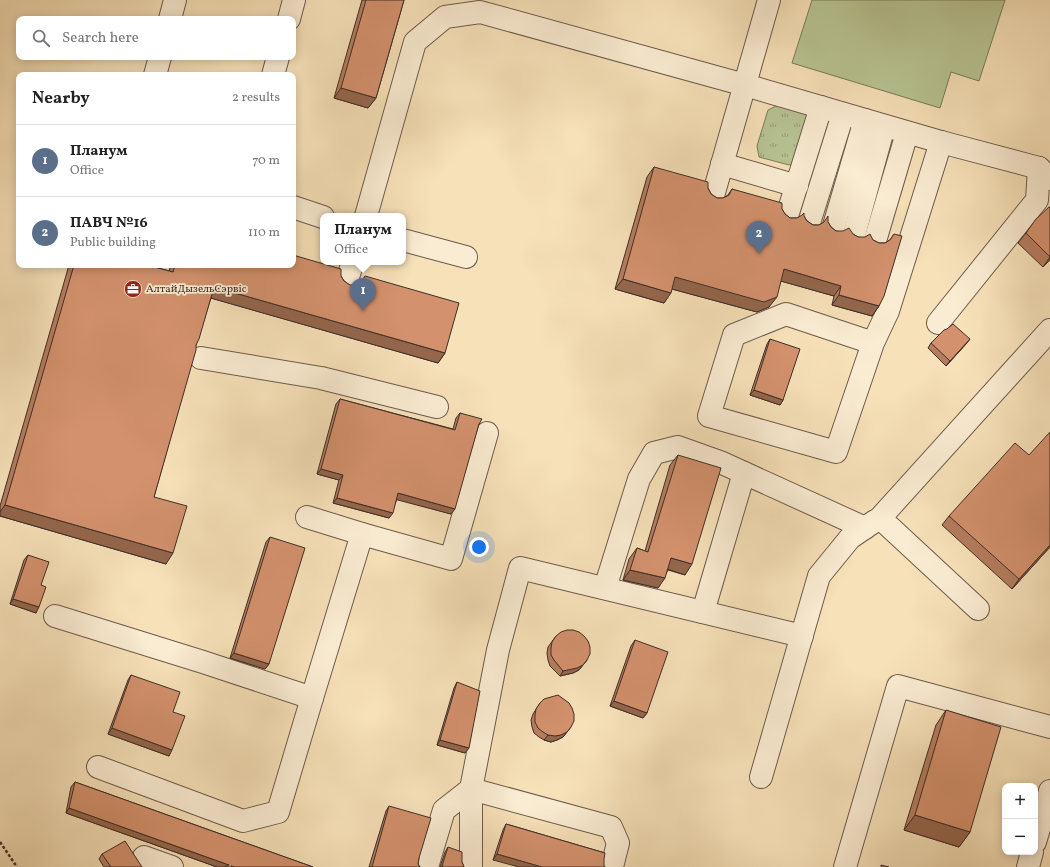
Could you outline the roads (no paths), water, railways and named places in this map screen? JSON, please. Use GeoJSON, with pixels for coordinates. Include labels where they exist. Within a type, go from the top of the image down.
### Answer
{"type":"FeatureCollection","features":[{"type":"Feature","properties":{"kind":"lane"},"geometry":{"type":"LineString","coordinates":[[171,16],[175,0]]}},
{"type":"Feature","properties":{"kind":"lane"},"geometry":{"type":"LineString","coordinates":[[290,16],[294,0]]}},
{"type":"Feature","properties":{"kind":"lane"},"geometry":{"type":"LineString","coordinates":[[713,196],[769,0]]}},
{"type":"Feature","properties":{"kind":"lane"},"geometry":{"type":"LineString","coordinates":[[367,213],[415,42],[445,17],[480,12],[745,85],[1045,174],[1037,200],[938,323]]}},
{"type":"Feature","properties":{"kind":"lane"},"geometry":{"type":"LineString","coordinates":[[156,72],[159,60]]}},
{"type":"Feature","properties":{"kind":"lane"},"geometry":{"type":"LineString","coordinates":[[274,72],[277,60]]}},
{"type":"Feature","properties":{"kind":"lane"},"geometry":{"type":"LineString","coordinates":[[787,216],[821,107]]}},
{"type":"Feature","properties":{"kind":"lane"},"geometry":{"type":"LineString","coordinates":[[809,222],[843,114]]}},
{"type":"Feature","properties":{"kind":"lane"},"geometry":{"type":"LineString","coordinates":[[833,229],[874,123]]}},
{"type":"Feature","properties":{"kind":"lane"},"geometry":{"type":"LineString","coordinates":[[854,235],[874,123]]}},
{"type":"Feature","properties":{"kind":"lane"},"geometry":{"type":"LineString","coordinates":[[875,241],[907,133]]}},
{"type":"Feature","properties":{"kind":"lane"},"geometry":{"type":"LineString","coordinates":[[874,343],[786,314],[734,335],[709,416],[836,452],[874,343],[888,311],[941,142]]}},
{"type":"Feature","properties":{"kind":"lane"},"geometry":{"type":"LineString","coordinates":[[722,164],[797,186]]}},
{"type":"Feature","properties":{"kind":"lane"},"geometry":{"type":"LineString","coordinates":[[296,209],[320,216]]}},
{"type":"Feature","properties":{"kind":"lane"},"geometry":{"type":"LineString","coordinates":[[406,241],[466,258]]}},
{"type":"Feature","properties":{"kind":"lane"},"geometry":{"type":"LineString","coordinates":[[346,283],[352,265]]}},
{"type":"Feature","properties":{"kind":"lane"},"geometry":{"type":"LineString","coordinates":[[761,777],[819,576],[850,538],[872,523],[1050,330]]}},
{"type":"Feature","properties":{"kind":"lane"},"geometry":{"type":"LineString","coordinates":[[201,358],[321,378],[437,407]]}},
{"type":"Feature","properties":{"kind":"lane"},"geometry":{"type":"LineString","coordinates":[[307,517],[451,559],[487,432]]}},
{"type":"Feature","properties":{"kind":"lane"},"geometry":{"type":"LineString","coordinates":[[605,588],[639,478],[654,453],[678,447],[720,462],[744,473],[872,523],[978,609]]}},
{"type":"Feature","properties":{"kind":"lane"},"geometry":{"type":"LineString","coordinates":[[703,612],[744,473]]}},
{"type":"Feature","properties":{"kind":"lane"},"geometry":{"type":"LineString","coordinates":[[98,767],[243,821],[278,812],[362,534]]}},
{"type":"Feature","properties":{"kind":"lane"},"geometry":{"type":"LineString","coordinates":[[471,867],[471,789],[498,650],[520,568],[802,636]]}},
{"type":"Feature","properties":{"kind":"lane"},"geometry":{"type":"LineString","coordinates":[[55,616],[312,698]]}},
{"type":"Feature","properties":{"kind":"lane"},"geometry":{"type":"LineString","coordinates":[[845,867],[898,686],[1050,727]]}},
{"type":"Feature","properties":{"kind":"lane"},"geometry":{"type":"LineString","coordinates":[[427,867],[444,810],[471,789]]}},
{"type":"Feature","properties":{"kind":"lane"},"geometry":{"type":"LineString","coordinates":[[471,789],[611,827],[618,844],[612,867]]}},
{"type":"Feature","properties":{"kind":"lane"},"geometry":{"type":"LineString","coordinates":[[1038,832],[1050,791]]}},
{"type":"Feature","properties":{"kind":"lane"},"geometry":{"type":"LineString","coordinates":[[1028,867],[1031,855]]}},
{"type":"Feature","properties":{"kind":"lane"},"geometry":{"type":"LineString","coordinates":[[150,867],[144,857],[172,867]]}},
{"type":"Feature","properties":{"kind":"place","name":"ПАВЧ №16"},"geometry":{"type":"Point","coordinates":[759,254]}},
{"type":"Feature","properties":{"kind":"place","name":"АлтайДызельСэрвіс"},"geometry":{"type":"Point","coordinates":[133,289]}},
{"type":"Feature","properties":{"kind":"place","name":"Планум"},"geometry":{"type":"Point","coordinates":[363,311]}}]}
